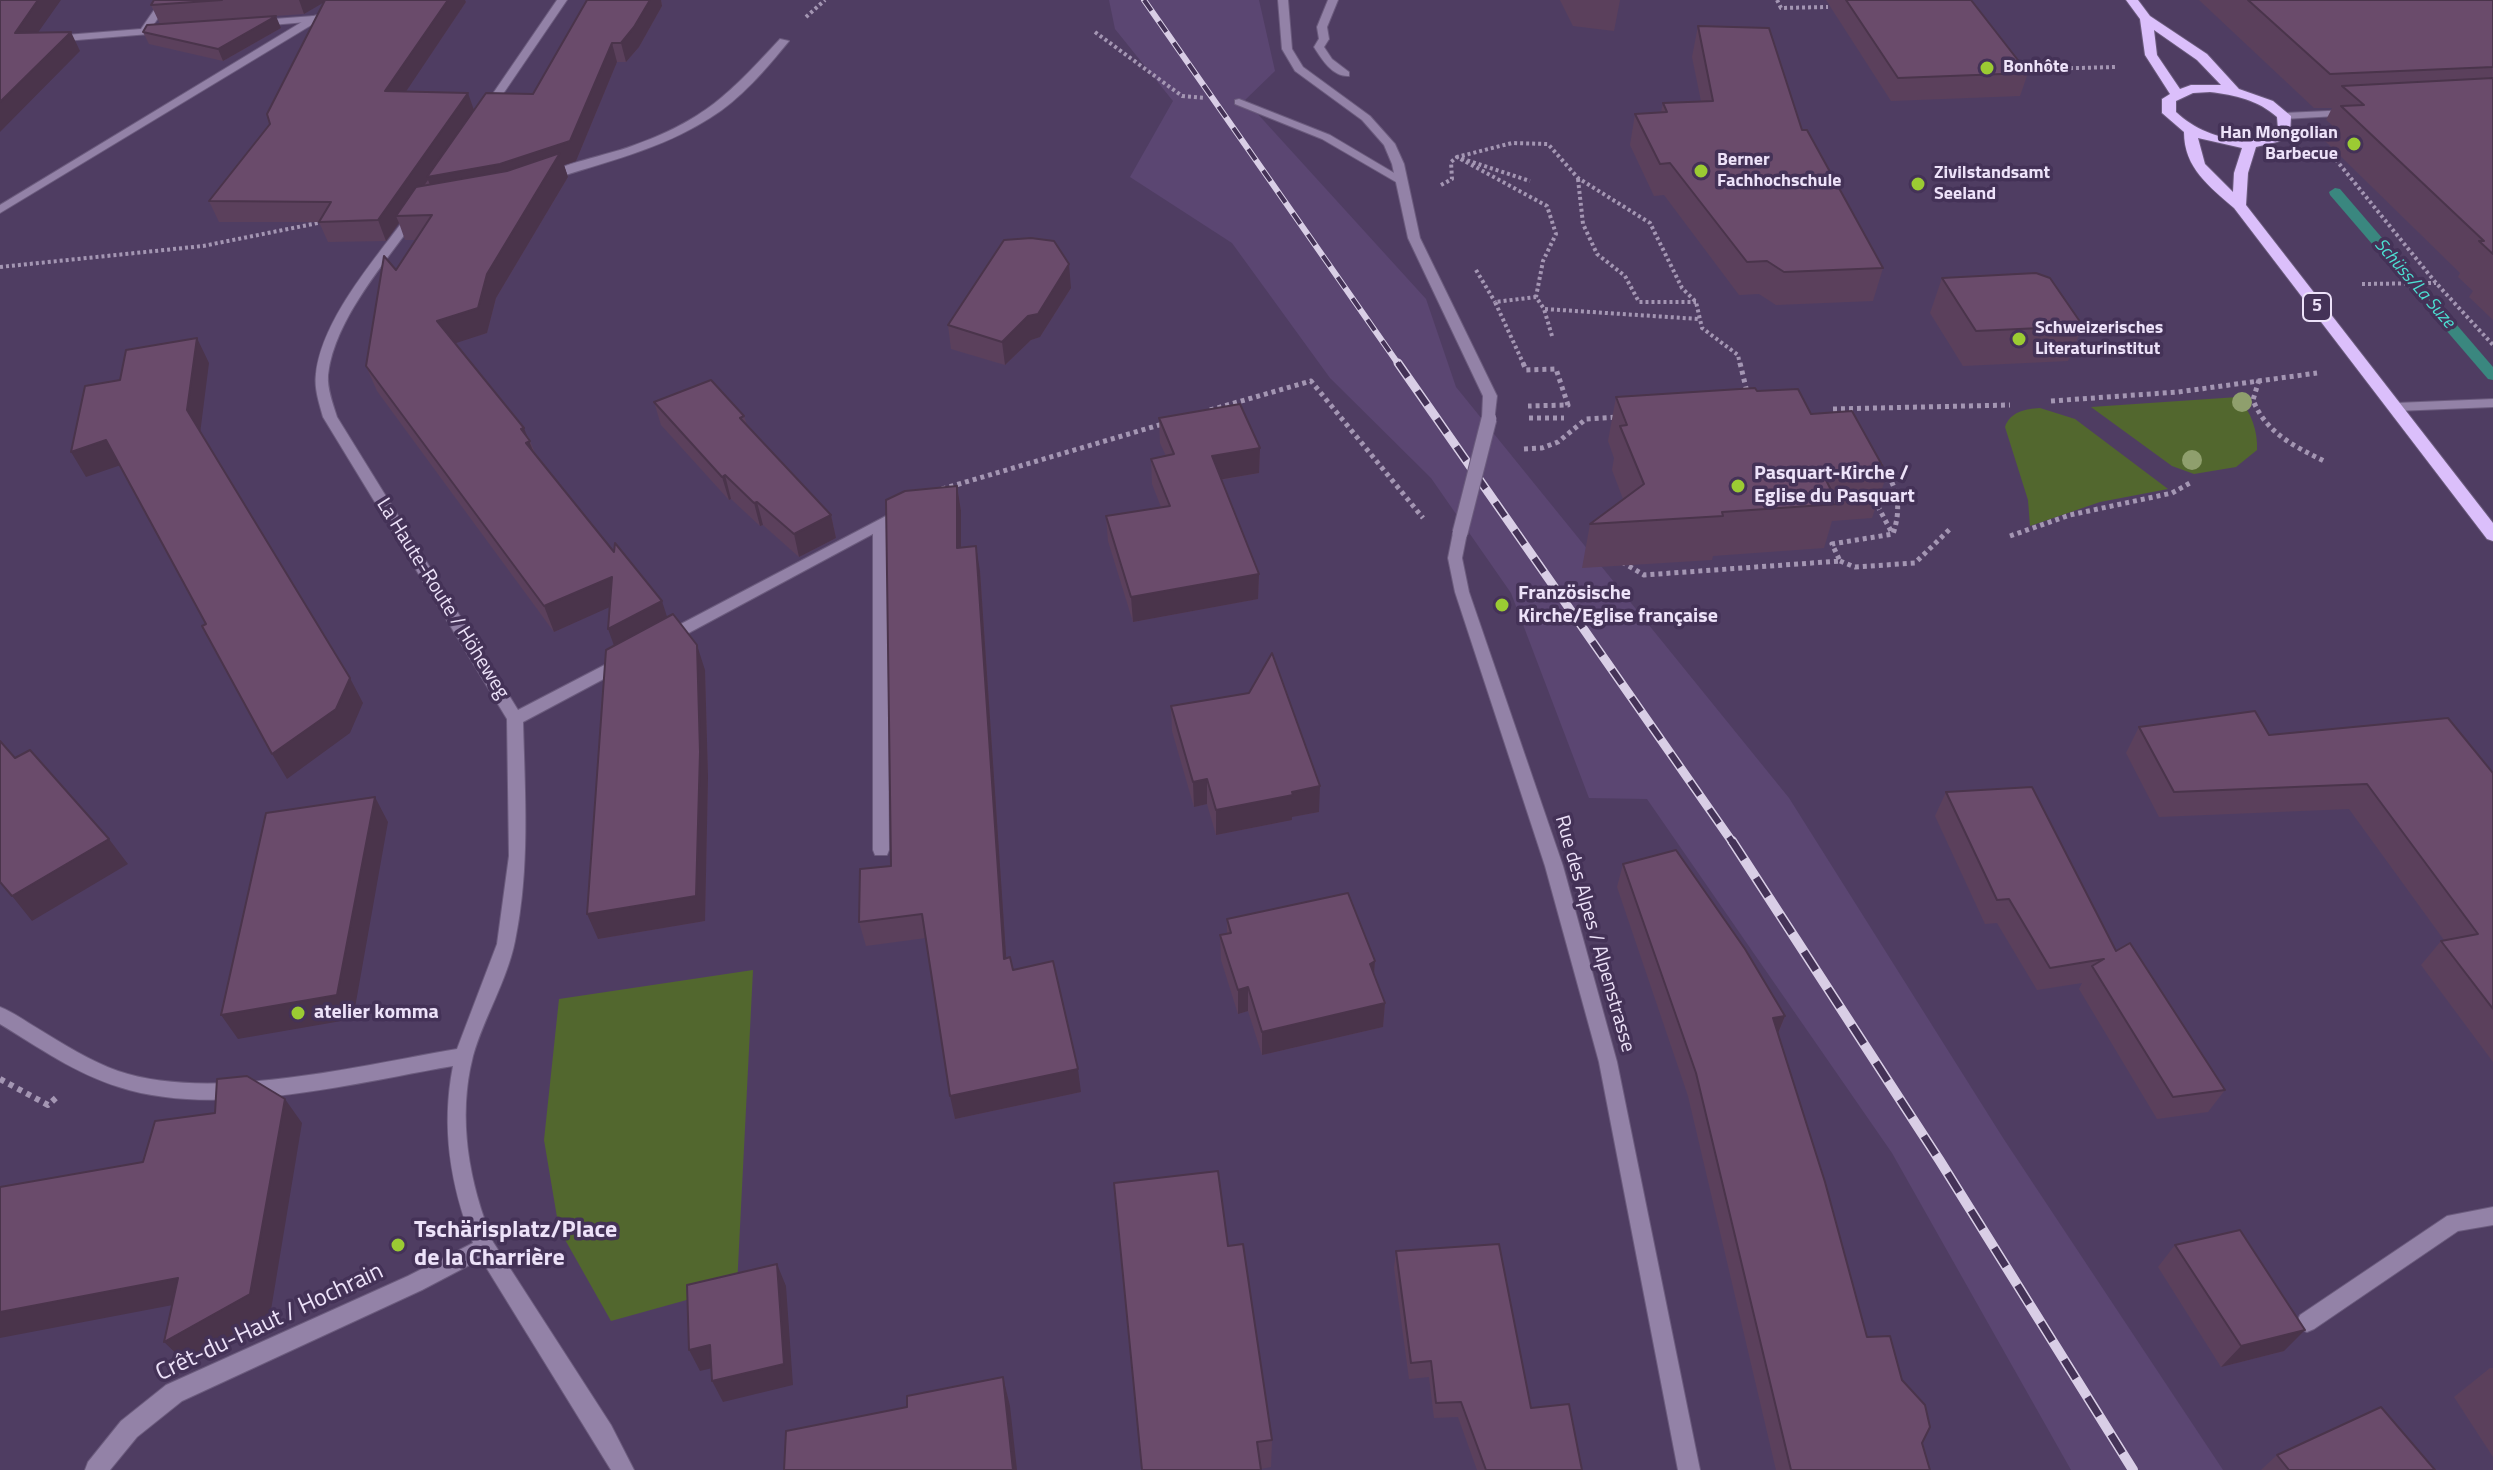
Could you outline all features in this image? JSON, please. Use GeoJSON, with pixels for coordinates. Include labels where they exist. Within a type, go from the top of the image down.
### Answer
{"type":"FeatureCollection","features":[{"type":"Feature","properties":{"kind":"main road","name":"5"},"geometry":{"type":"LineString","coordinates":[[2132,0],[2146,19],[2202,57],[2233,90]]}},
{"type":"Feature","properties":{"kind":"main road","name":"5"},"geometry":{"type":"LineString","coordinates":[[2146,19],[2151,55],[2176,93]]}},
{"type":"Feature","properties":{"kind":"main road","name":"5"},"geometry":{"type":"LineString","coordinates":[[2284,116],[2264,101],[2233,90],[2191,89],[2176,93],[2169,99],[2169,113],[2191,130],[2189,148],[2194,163],[2239,205],[2493,535]]}},
{"type":"Feature","properties":{"kind":"main road"},"geometry":{"type":"LineString","coordinates":[[2191,130],[2220,140],[2250,143],[2278,138],[2285,132],[2284,116]]}},
{"type":"Feature","properties":{"kind":"main road"},"geometry":{"type":"LineString","coordinates":[[2239,205],[2241,173],[2250,143]]}},
{"type":"Feature","properties":{"kind":"street"},"geometry":{"type":"LineString","coordinates":[[144,32],[166,0]]}},
{"type":"Feature","properties":{"kind":"street"},"geometry":{"type":"LineString","coordinates":[[0,210],[314,19],[334,0]]}},
{"type":"Feature","properties":{"kind":"street"},"geometry":{"type":"LineString","coordinates":[[474,128],[562,0]]}},
{"type":"Feature","properties":{"kind":"street"},"geometry":{"type":"LineString","coordinates":[[1283,0],[1290,59],[1377,129],[1398,164],[1400,180]]}},
{"type":"Feature","properties":{"kind":"street"},"geometry":{"type":"LineString","coordinates":[[1333,0],[1322,27],[1324,39],[1319,47],[1328,61],[1345,74]]}},
{"type":"Feature","properties":{"kind":"street"},"geometry":{"type":"LineString","coordinates":[[252,24],[314,19],[353,8]]}},
{"type":"Feature","properties":{"kind":"street"},"geometry":{"type":"LineString","coordinates":[[45,39],[175,29]]}},
{"type":"Feature","properties":{"kind":"street"},"geometry":{"type":"LineString","coordinates":[[538,181],[650,142],[693,123],[722,105],[784,41]]}},
{"type":"Feature","properties":{"kind":"street"},"geometry":{"type":"LineString","coordinates":[[1239,102],[1326,137],[1400,180]]}},
{"type":"Feature","properties":{"kind":"street"},"geometry":{"type":"LineString","coordinates":[[2284,116],[2362,112]]}},
{"type":"Feature","properties":{"kind":"street","name":"Rue des Alpes / Alpenstrasse"},"geometry":{"type":"LineString","coordinates":[[1400,180],[1414,238],[1490,396],[1489,419],[1455,558],[1462,592],[1554,866],[1608,1062],[1689,1470]]}},
{"type":"Feature","properties":{"kind":"street","name":"La Haute-Route / Höheweg"},"geometry":{"type":"LineString","coordinates":[[419,206],[342,318],[322,371],[322,387],[330,417],[515,719],[518,856],[506,944],[464,1056],[457,1093],[456,1132],[471,1212],[485,1247],[603,1433],[623,1470]]}},
{"type":"Feature","properties":{"kind":"street"},"geometry":{"type":"LineString","coordinates":[[2396,407],[2489,403]]}},
{"type":"Feature","properties":{"kind":"street"},"geometry":{"type":"LineString","coordinates":[[515,719],[906,510]]}},
{"type":"Feature","properties":{"kind":"street"},"geometry":{"type":"LineString","coordinates":[[880,525],[881,850]]}},
{"type":"Feature","properties":{"kind":"street"},"geometry":{"type":"LineString","coordinates":[[0,1015],[90,1067],[134,1084],[177,1090],[251,1087],[464,1056]]}},
{"type":"Feature","properties":{"kind":"street"},"geometry":{"type":"LineString","coordinates":[[2307,1322],[2454,1223],[2493,1216]]}},
{"type":"Feature","properties":{"kind":"street","name":"Crêt-du-Haut / Hochrain"},"geometry":{"type":"LineString","coordinates":[[96,1470],[129,1429],[174,1393],[415,1283],[485,1247]]}},
{"type":"Feature","properties":{"kind":"path"},"geometry":{"type":"LineString","coordinates":[[815,10],[825,0]]}},
{"type":"Feature","properties":{"kind":"path"},"geometry":{"type":"LineString","coordinates":[[1777,0],[1781,8],[1828,7],[1824,0]]}},
{"type":"Feature","properties":{"kind":"path"},"geometry":{"type":"LineString","coordinates":[[1095,32],[1182,96],[1239,102]]}},
{"type":"Feature","properties":{"kind":"path"},"geometry":{"type":"LineString","coordinates":[[2040,69],[2123,67]]}},
{"type":"Feature","properties":{"kind":"path"},"geometry":{"type":"LineString","coordinates":[[1444,199],[1441,185],[1452,179],[1451,162],[1457,157],[1473,150],[1512,143],[1548,144],[1578,178],[1650,223],[1682,288],[1696,302],[1702,328],[1738,355],[1749,400]]}},
{"type":"Feature","properties":{"kind":"path"},"geometry":{"type":"LineString","coordinates":[[2327,149],[2436,283],[2493,345]]}},
{"type":"Feature","properties":{"kind":"path"},"geometry":{"type":"LineString","coordinates":[[1457,157],[1530,181]]}},
{"type":"Feature","properties":{"kind":"path"},"geometry":{"type":"LineString","coordinates":[[1457,157],[1547,206],[1556,234],[1543,261],[1536,297],[1544,309],[1552,336]]}},
{"type":"Feature","properties":{"kind":"path"},"geometry":{"type":"LineString","coordinates":[[1578,178],[1583,224],[1597,254],[1625,276],[1639,302],[1696,302]]}},
{"type":"Feature","properties":{"kind":"path"},"geometry":{"type":"LineString","coordinates":[[0,267],[146,255],[237,243],[325,222]]}},
{"type":"Feature","properties":{"kind":"path"},"geometry":{"type":"LineString","coordinates":[[1473,263],[1495,302],[1526,370],[1556,369],[1568,405],[1533,406]]}},
{"type":"Feature","properties":{"kind":"path"},"geometry":{"type":"LineString","coordinates":[[2362,284],[2436,283]]}},
{"type":"Feature","properties":{"kind":"path"},"geometry":{"type":"LineString","coordinates":[[1495,302],[1536,297]]}},
{"type":"Feature","properties":{"kind":"path"},"geometry":{"type":"LineString","coordinates":[[1544,309],[1699,319]]}},
{"type":"Feature","properties":{"kind":"path"},"geometry":{"type":"LineString","coordinates":[[2051,401],[2178,392],[2322,372]]}},
{"type":"Feature","properties":{"kind":"path"},"geometry":{"type":"LineString","coordinates":[[2259,380],[2253,400],[2264,425],[2286,441],[2324,461]]}},
{"type":"Feature","properties":{"kind":"path"},"geometry":{"type":"LineString","coordinates":[[1200,413],[1311,381],[1397,487]]}},
{"type":"Feature","properties":{"kind":"path"},"geometry":{"type":"LineString","coordinates":[[1833,409],[2010,405]]}},
{"type":"Feature","properties":{"kind":"path"},"geometry":{"type":"LineString","coordinates":[[1531,450],[1558,443],[1586,419],[1628,417]]}},
{"type":"Feature","properties":{"kind":"path"},"geometry":{"type":"LineString","coordinates":[[1524,418],[1564,418]]}},
{"type":"Feature","properties":{"kind":"path"},"geometry":{"type":"LineString","coordinates":[[906,510],[949,485],[1171,422]]}},
{"type":"Feature","properties":{"kind":"path"},"geometry":{"type":"LineString","coordinates":[[1879,463],[1900,500],[1899,518],[1893,534]]}},
{"type":"Feature","properties":{"kind":"path"},"geometry":{"type":"LineString","coordinates":[[2010,536],[2070,515],[2172,493],[2190,483]]}},
{"type":"Feature","properties":{"kind":"path"},"geometry":{"type":"LineString","coordinates":[[1870,492],[1893,534]]}},
{"type":"Feature","properties":{"kind":"path"},"geometry":{"type":"LineString","coordinates":[[1614,557],[1644,575],[1840,561],[1855,567],[1915,563],[1951,528]]}},
{"type":"Feature","properties":{"kind":"path"},"geometry":{"type":"LineString","coordinates":[[1840,561],[1832,544],[1893,534]]}},
{"type":"Feature","properties":{"kind":"path"},"geometry":{"type":"LineString","coordinates":[[0,1079],[38,1099]]}},
{"type":"Feature","properties":{"kind":"shaded area"},"geometry":{"type":"Polygon","coordinates":[[[1109,0],[1259,0],[1275,71],[1245,100],[1426,299],[1456,387],[1789,798],[2003,1138],[2223,1470],[2071,1470],[1892,1153],[1647,799],[1589,798],[1511,593],[1431,478],[1330,378],[1232,243],[1130,177],[1173,101],[1115,29],[1109,0]]]}},
{"type":"Feature","properties":{"kind":"green space"},"geometry":{"type":"Polygon","coordinates":[[[2238,397],[2253,422],[2257,450],[2236,467],[2194,474],[2172,466],[2091,407],[2238,397]]]}},
{"type":"Feature","properties":{"kind":"green space"},"geometry":{"type":"Polygon","coordinates":[[[2040,408],[2075,419],[2168,489],[2100,502],[2030,526],[2028,500],[2005,427],[2010,418],[2019,412],[2040,408]]]}},
{"type":"Feature","properties":{"kind":"green space"},"geometry":{"type":"Polygon","coordinates":[[[753,970],[737,1286],[611,1321],[559,1229],[544,1140],[559,999],[753,970]]]}},
{"type":"Feature","properties":{"kind":"building"},"geometry":{"type":"Polygon","coordinates":[[[0,0],[38,0],[15,33],[71,32],[0,102],[0,0]]]}},
{"type":"Feature","properties":{"kind":"building"},"geometry":{"type":"Polygon","coordinates":[[[154,0],[222,0],[151,5],[154,0]]]}},
{"type":"Feature","properties":{"kind":"building"},"geometry":{"type":"Polygon","coordinates":[[[325,0],[448,0],[385,91],[468,93],[378,220],[319,222],[331,202],[209,201],[270,124],[267,114],[325,0]]]}},
{"type":"Feature","properties":{"kind":"building"},"geometry":{"type":"Polygon","coordinates":[[[587,0],[650,0],[621,43],[612,43],[570,141],[500,164],[427,177],[486,93],[533,94],[587,0]]]}},
{"type":"Feature","properties":{"kind":"building"},"geometry":{"type":"Polygon","coordinates":[[[1846,0],[1971,0],[2028,73],[1898,78],[1846,0]]]}},
{"type":"Feature","properties":{"kind":"building"},"geometry":{"type":"Polygon","coordinates":[[[2248,0],[2493,0],[2493,67],[2330,74],[2248,0]]]}},
{"type":"Feature","properties":{"kind":"building"},"geometry":{"type":"Polygon","coordinates":[[[276,16],[218,49],[143,32],[147,25],[276,16]]]}},
{"type":"Feature","properties":{"kind":"building"},"geometry":{"type":"Polygon","coordinates":[[[1698,26],[1769,28],[1802,130],[1807,130],[1883,268],[1784,272],[1767,261],[1747,262],[1670,163],[1660,164],[1635,114],[1667,112],[1663,103],[1713,101],[1698,26]]]}},
{"type":"Feature","properties":{"kind":"building"},"geometry":{"type":"Polygon","coordinates":[[[2493,78],[2493,254],[2479,241],[2484,241],[2341,106],[2364,105],[2342,86],[2493,78]]]}},
{"type":"Feature","properties":{"kind":"building"},"geometry":{"type":"Polygon","coordinates":[[[560,153],[487,274],[478,308],[437,321],[524,428],[521,429],[530,441],[526,443],[614,552],[615,543],[662,601],[608,629],[612,577],[544,606],[366,366],[384,256],[396,270],[432,215],[396,216],[416,187],[507,171],[560,153]]]}},
{"type":"Feature","properties":{"kind":"building"},"geometry":{"type":"Polygon","coordinates":[[[1031,238],[1054,241],[1069,264],[1038,314],[1028,316],[1002,342],[948,325],[1004,240],[1031,238]]]}},
{"type":"Feature","properties":{"kind":"building"},"geometry":{"type":"Polygon","coordinates":[[[2036,273],[2050,278],[2083,326],[1976,331],[1942,278],[2036,273]]]}},
{"type":"Feature","properties":{"kind":"building"},"geometry":{"type":"Polygon","coordinates":[[[197,338],[187,410],[350,678],[336,709],[272,754],[202,626],[206,624],[106,440],[71,452],[85,386],[120,380],[126,350],[197,338]]]}},
{"type":"Feature","properties":{"kind":"building"},"geometry":{"type":"Polygon","coordinates":[[[711,380],[744,416],[740,418],[831,515],[794,534],[757,502],[754,503],[725,475],[722,477],[654,402],[711,380]]]}},
{"type":"Feature","properties":{"kind":"building"},"geometry":{"type":"Polygon","coordinates":[[[1755,388],[1757,391],[1798,389],[1811,414],[1852,411],[1887,474],[1825,478],[1838,504],[1722,512],[1723,516],[1590,524],[1644,484],[1620,426],[1627,425],[1616,397],[1755,388]]]}},
{"type":"Feature","properties":{"kind":"building"},"geometry":{"type":"Polygon","coordinates":[[[1240,404],[1260,448],[1212,456],[1259,574],[1131,597],[1106,516],[1170,506],[1151,459],[1174,454],[1159,418],[1240,404]]]}},
{"type":"Feature","properties":{"kind":"building"},"geometry":{"type":"Polygon","coordinates":[[[957,486],[957,548],[976,546],[1004,959],[1010,957],[1013,970],[1053,961],[1078,1069],[950,1096],[922,914],[859,922],[860,869],[891,866],[886,500],[905,491],[957,486]]]}},
{"type":"Feature","properties":{"kind":"building"},"geometry":{"type":"Polygon","coordinates":[[[673,614],[697,645],[700,752],[696,896],[587,914],[606,650],[673,614]]]}},
{"type":"Feature","properties":{"kind":"building"},"geometry":{"type":"Polygon","coordinates":[[[1272,653],[1320,786],[1292,792],[1293,795],[1216,810],[1207,779],[1193,782],[1171,706],[1249,693],[1272,653]]]}},
{"type":"Feature","properties":{"kind":"building"},"geometry":{"type":"Polygon","coordinates":[[[2255,711],[2269,735],[2448,718],[2493,773],[2493,1009],[2441,941],[2478,934],[2367,784],[2174,792],[2139,727],[2255,711]]]}},
{"type":"Feature","properties":{"kind":"building"},"geometry":{"type":"Polygon","coordinates":[[[0,741],[15,758],[30,750],[109,839],[12,896],[0,882],[0,741]]]}},
{"type":"Feature","properties":{"kind":"building"},"geometry":{"type":"Polygon","coordinates":[[[2032,787],[2116,951],[2130,943],[2225,1090],[2173,1097],[2092,966],[2104,959],[2050,968],[2009,899],[1997,900],[1946,792],[2032,787]]]}},
{"type":"Feature","properties":{"kind":"building"},"geometry":{"type":"Polygon","coordinates":[[[375,797],[337,995],[221,1015],[266,813],[375,797]]]}},
{"type":"Feature","properties":{"kind":"building"},"geometry":{"type":"Polygon","coordinates":[[[1676,850],[1745,949],[1785,1016],[1773,1018],[1825,1182],[1867,1337],[1890,1336],[1902,1380],[1925,1405],[1930,1427],[1922,1443],[1930,1470],[1791,1470],[1696,1073],[1623,864],[1676,850]]]}},
{"type":"Feature","properties":{"kind":"building"},"geometry":{"type":"Polygon","coordinates":[[[1348,893],[1375,961],[1370,964],[1385,1003],[1262,1032],[1248,987],[1238,990],[1220,935],[1231,933],[1227,919],[1348,893]]]}},
{"type":"Feature","properties":{"kind":"building"},"geometry":{"type":"Polygon","coordinates":[[[247,1076],[285,1099],[250,1294],[164,1342],[178,1278],[0,1312],[0,1187],[143,1162],[155,1121],[215,1113],[217,1079],[247,1076]]]}},
{"type":"Feature","properties":{"kind":"building"},"geometry":{"type":"Polygon","coordinates":[[[1218,1171],[1228,1246],[1243,1244],[1272,1440],[1257,1442],[1261,1470],[1142,1470],[1114,1183],[1218,1171]]]}},
{"type":"Feature","properties":{"kind":"building"},"geometry":{"type":"Polygon","coordinates":[[[2240,1230],[2305,1330],[2241,1346],[2175,1245],[2240,1230]]]}},
{"type":"Feature","properties":{"kind":"building"},"geometry":{"type":"Polygon","coordinates":[[[1499,1244],[1531,1408],[1569,1404],[1582,1470],[1486,1470],[1461,1402],[1436,1403],[1431,1361],[1411,1363],[1396,1251],[1499,1244]]]}},
{"type":"Feature","properties":{"kind":"building"},"geometry":{"type":"Polygon","coordinates":[[[777,1264],[784,1364],[712,1381],[710,1345],[689,1350],[687,1285],[777,1264]]]}},
{"type":"Feature","properties":{"kind":"building"},"geometry":{"type":"Polygon","coordinates":[[[1003,1377],[1013,1470],[784,1470],[786,1431],[907,1407],[907,1396],[1003,1377]]]}},
{"type":"Feature","properties":{"kind":"building"},"geometry":{"type":"Polygon","coordinates":[[[2381,1407],[2435,1470],[2289,1470],[2277,1455],[2381,1407]]]}},
{"type":"Feature","properties":{"kind":"waterway","name":"Schüss/La Suze"},"geometry":{"type":"LineString","coordinates":[[2335,192],[2493,376]]}},
{"type":"Feature","properties":{"kind":"railway"},"geometry":{"type":"LineString","coordinates":[[1144,0],[1399,365]]}},
{"type":"Feature","properties":{"kind":"railway"},"geometry":{"type":"LineString","coordinates":[[1398,363],[1733,843]]}},
{"type":"Feature","properties":{"kind":"railway"},"geometry":{"type":"LineString","coordinates":[[1732,841],[1940,1161],[2133,1470]]}},
{"type":"Feature","properties":{"kind":"place","name":"Bonhôte"},"geometry":{"type":"Point","coordinates":[1987,68]}},
{"type":"Feature","properties":{"kind":"place","name":"Han Mongolian Barbecue"},"geometry":{"type":"Point","coordinates":[2354,144]}},
{"type":"Feature","properties":{"kind":"place","name":"Berner Fachhochschule"},"geometry":{"type":"Point","coordinates":[1701,171]}},
{"type":"Feature","properties":{"kind":"place","name":"Zivilstandsamt Seeland"},"geometry":{"type":"Point","coordinates":[1918,184]}},
{"type":"Feature","properties":{"kind":"place","name":"Schweizerisches Literaturinstitut"},"geometry":{"type":"Point","coordinates":[2019,339]}},
{"type":"Feature","properties":{"kind":"place","name":"Pasquart-Kirche / Eglise du Pasquart"},"geometry":{"type":"Point","coordinates":[1738,486]}},
{"type":"Feature","properties":{"kind":"place","name":"Französische Kirche/Eglise française"},"geometry":{"type":"Point","coordinates":[1502,605]}},
{"type":"Feature","properties":{"kind":"place","name":"atelier komma"},"geometry":{"type":"Point","coordinates":[298,1013]}},
{"type":"Feature","properties":{"kind":"place","name":"Tschärisplatz/Place de la Charrière"},"geometry":{"type":"Point","coordinates":[398,1245]}}]}
